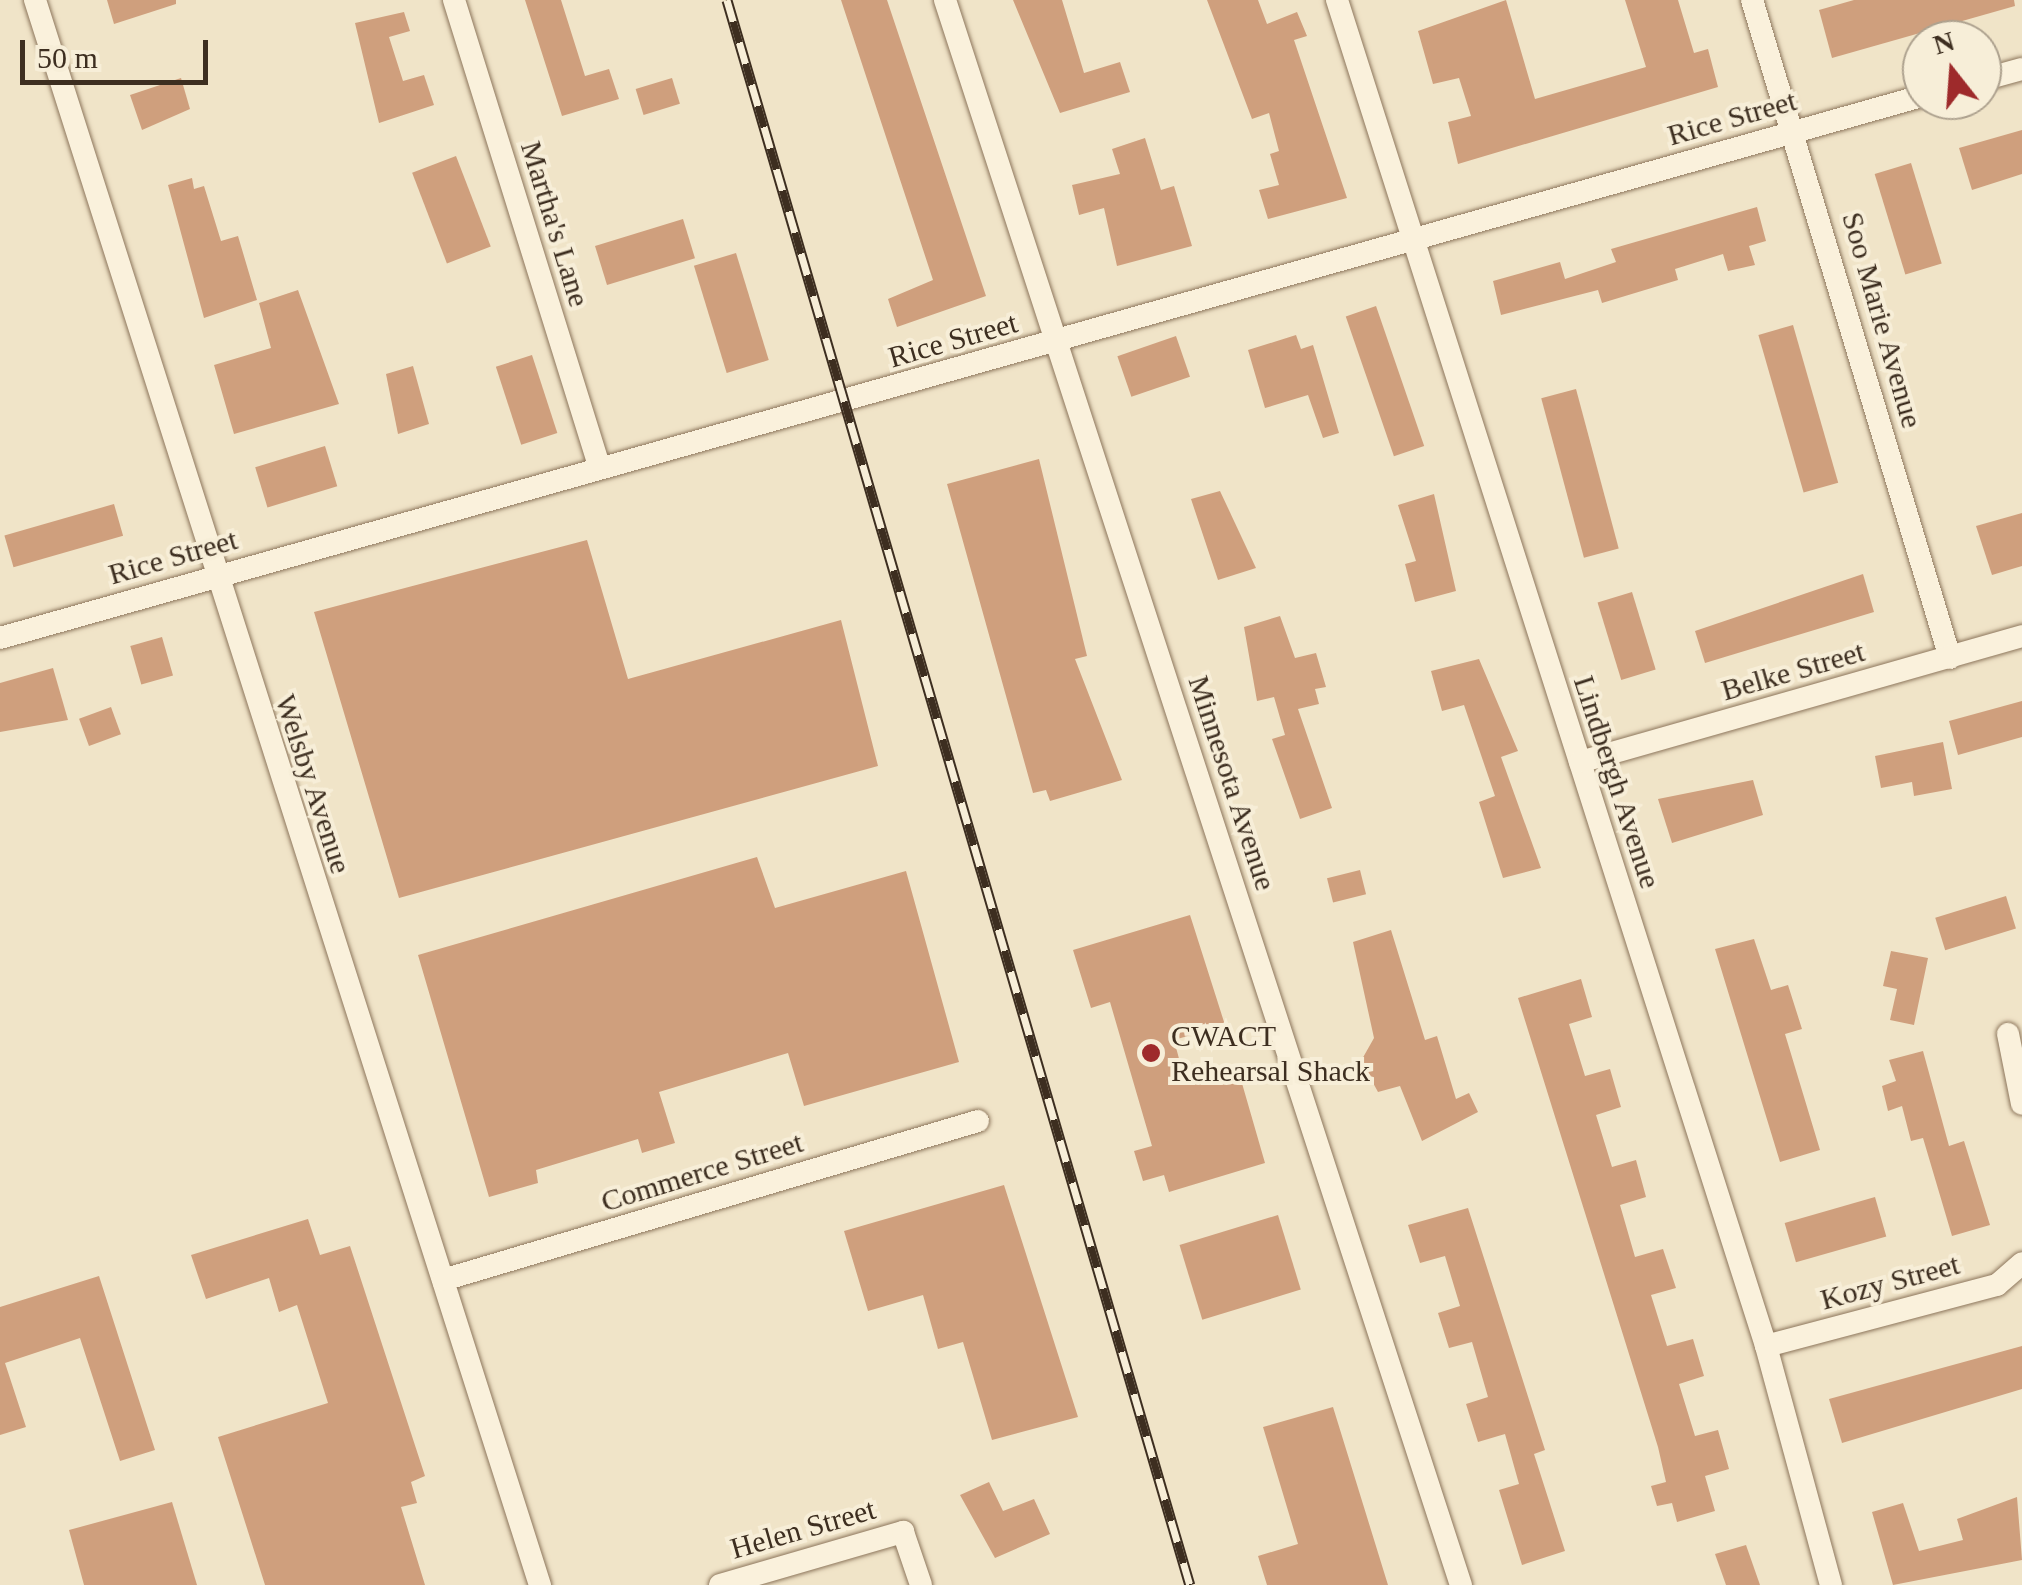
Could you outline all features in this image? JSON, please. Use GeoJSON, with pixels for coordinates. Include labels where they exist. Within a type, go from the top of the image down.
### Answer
{"type":"FeatureCollection","features":[{"type":"Feature","properties":{"kind":"street","name":"Welsby Avenue"},"geometry":{"type":"LineString","coordinates":[[35,0],[214,576],[540,1585]]}},
{"type":"Feature","properties":{"kind":"street","name":"Martha's Lane"},"geometry":{"type":"LineString","coordinates":[[454,0],[600,466]]}},
{"type":"Feature","properties":{"kind":"street","name":"Minnesota Avenue"},"geometry":{"type":"LineString","coordinates":[[945,0],[1460,1585]]}},
{"type":"Feature","properties":{"kind":"street","name":"Lindbergh Avenue"},"geometry":{"type":"LineString","coordinates":[[1337,0],[1766,1346],[1831,1585]]}},
{"type":"Feature","properties":{"kind":"street","name":"Soo Marie Avenue"},"geometry":{"type":"LineString","coordinates":[[1752,0],[1795,132],[1950,658]]}},
{"type":"Feature","properties":{"kind":"street","name":"Rice Street"},"geometry":{"type":"LineString","coordinates":[[0,638],[1902,102]]}},
{"type":"Feature","properties":{"kind":"street","name":"Belke Street"},"geometry":{"type":"LineString","coordinates":[[1580,762],[2022,636]]}},
{"type":"Feature","properties":{"kind":"street"},"geometry":{"type":"LineString","coordinates":[[2008,1034],[2022,1104]]}},
{"type":"Feature","properties":{"kind":"street","name":"Commerce Street"},"geometry":{"type":"LineString","coordinates":[[443,1280],[978,1122]]}},
{"type":"Feature","properties":{"kind":"street","name":"Kozy Street"},"geometry":{"type":"LineString","coordinates":[[1766,1346],[1997,1285],[2022,1263]]}},
{"type":"Feature","properties":{"kind":"street","name":"Helen Street"},"geometry":{"type":"LineString","coordinates":[[720,1585],[903,1532],[921,1585]]}},
{"type":"Feature","properties":{"kind":"building"},"geometry":{"type":"Polygon","coordinates":[[[107,0],[176,0],[176,4],[114,24],[107,0]]]}},
{"type":"Feature","properties":{"kind":"building"},"geometry":{"type":"Polygon","coordinates":[[[525,0],[561,0],[585,76],[609,69],[619,99],[562,116],[525,0]]]}},
{"type":"Feature","properties":{"kind":"building"},"geometry":{"type":"Polygon","coordinates":[[[841,0],[887,0],[986,296],[897,327],[888,299],[933,280],[841,0]]]}},
{"type":"Feature","properties":{"kind":"building"},"geometry":{"type":"Polygon","coordinates":[[[1013,0],[1062,0],[1084,73],[1120,62],[1130,92],[1060,113],[1013,0]]]}},
{"type":"Feature","properties":{"kind":"building"},"geometry":{"type":"Polygon","coordinates":[[[1207,0],[1258,0],[1267,24],[1297,12],[1307,36],[1294,40],[1347,198],[1268,219],[1259,190],[1279,185],[1270,154],[1279,151],[1269,113],[1252,119],[1207,0]]]}},
{"type":"Feature","properties":{"kind":"building"},"geometry":{"type":"Polygon","coordinates":[[[1506,0],[1535,99],[1646,67],[1625,0],[1678,0],[1694,53],[1708,49],[1718,87],[1458,164],[1448,122],[1471,116],[1459,78],[1433,84],[1418,31],[1506,0]]]}},
{"type":"Feature","properties":{"kind":"building"},"geometry":{"type":"Polygon","coordinates":[[[1854,0],[2014,0],[2015,6],[1966,20],[1902,20],[1902,38],[1832,58],[1819,10],[1854,0]]]}},
{"type":"Feature","properties":{"kind":"building"},"geometry":{"type":"Polygon","coordinates":[[[404,12],[410,31],[389,37],[403,81],[424,75],[434,105],[379,123],[355,23],[404,12]]]}},
{"type":"Feature","properties":{"kind":"building"},"geometry":{"type":"Polygon","coordinates":[[[181,78],[190,109],[142,130],[130,95],[181,78]]]}},
{"type":"Feature","properties":{"kind":"building"},"geometry":{"type":"Polygon","coordinates":[[[672,78],[680,104],[644,115],[636,89],[672,78]]]}},
{"type":"Feature","properties":{"kind":"building"},"geometry":{"type":"Polygon","coordinates":[[[2022,130],[2022,174],[1972,190],[1959,148],[2022,130]]]}},
{"type":"Feature","properties":{"kind":"building"},"geometry":{"type":"Polygon","coordinates":[[[1145,138],[1161,190],[1174,186],[1192,246],[1117,266],[1104,208],[1079,215],[1072,185],[1120,174],[1112,149],[1145,138]]]}},
{"type":"Feature","properties":{"kind":"building"},"geometry":{"type":"Polygon","coordinates":[[[456,156],[491,247],[447,263],[412,173],[456,156]]]}},
{"type":"Feature","properties":{"kind":"building"},"geometry":{"type":"Polygon","coordinates":[[[1911,163],[1942,263],[1905,275],[1875,174],[1911,163]]]}},
{"type":"Feature","properties":{"kind":"building"},"geometry":{"type":"Polygon","coordinates":[[[192,178],[194,189],[204,186],[221,241],[238,236],[257,300],[204,318],[168,185],[192,178]]]}},
{"type":"Feature","properties":{"kind":"building"},"geometry":{"type":"Polygon","coordinates":[[[1757,207],[1766,241],[1749,246],[1755,265],[1728,271],[1723,254],[1675,269],[1678,280],[1602,303],[1598,290],[1501,315],[1493,281],[1560,262],[1565,279],[1616,262],[1611,249],[1757,207]]]}},
{"type":"Feature","properties":{"kind":"building"},"geometry":{"type":"Polygon","coordinates":[[[683,219],[695,258],[607,285],[595,246],[683,219]]]}},
{"type":"Feature","properties":{"kind":"building"},"geometry":{"type":"Polygon","coordinates":[[[736,253],[769,360],[727,373],[694,266],[736,253]]]}},
{"type":"Feature","properties":{"kind":"building"},"geometry":{"type":"Polygon","coordinates":[[[298,290],[339,404],[234,434],[214,365],[271,348],[259,303],[298,290]]]}},
{"type":"Feature","properties":{"kind":"building"},"geometry":{"type":"Polygon","coordinates":[[[1376,306],[1424,446],[1394,456],[1346,316],[1376,306]]]}},
{"type":"Feature","properties":{"kind":"building"},"geometry":{"type":"Polygon","coordinates":[[[1793,325],[1838,483],[1804,493],[1758,335],[1793,325]]]}},
{"type":"Feature","properties":{"kind":"building"},"geometry":{"type":"Polygon","coordinates":[[[1296,335],[1301,349],[1313,345],[1339,433],[1323,438],[1308,395],[1265,408],[1248,350],[1296,335]]]}},
{"type":"Feature","properties":{"kind":"building"},"geometry":{"type":"Polygon","coordinates":[[[1176,336],[1190,377],[1131,397],[1117,356],[1176,336]]]}},
{"type":"Feature","properties":{"kind":"building"},"geometry":{"type":"Polygon","coordinates":[[[532,355],[557,433],[521,445],[496,367],[532,355]]]}},
{"type":"Feature","properties":{"kind":"building"},"geometry":{"type":"Polygon","coordinates":[[[413,366],[429,424],[398,434],[386,374],[413,366]]]}},
{"type":"Feature","properties":{"kind":"building"},"geometry":{"type":"Polygon","coordinates":[[[1576,389],[1619,548],[1584,558],[1541,398],[1576,389]]]}},
{"type":"Feature","properties":{"kind":"building"},"geometry":{"type":"Polygon","coordinates":[[[325,446],[337,486],[267,508],[255,467],[325,446]]]}},
{"type":"Feature","properties":{"kind":"building"},"geometry":{"type":"Polygon","coordinates":[[[1039,459],[1087,656],[1075,659],[1122,780],[1050,801],[1046,790],[1033,793],[947,484],[1039,459]]]}},
{"type":"Feature","properties":{"kind":"building"},"geometry":{"type":"Polygon","coordinates":[[[1220,491],[1256,568],[1218,580],[1191,499],[1220,491]]]}},
{"type":"Feature","properties":{"kind":"building"},"geometry":{"type":"Polygon","coordinates":[[[1434,494],[1456,591],[1415,602],[1405,564],[1416,561],[1398,505],[1434,494]]]}},
{"type":"Feature","properties":{"kind":"building"},"geometry":{"type":"Polygon","coordinates":[[[114,504],[123,536],[14,567],[4,535],[114,504]]]}},
{"type":"Feature","properties":{"kind":"building"},"geometry":{"type":"Polygon","coordinates":[[[2022,513],[2022,566],[1992,575],[1976,526],[2022,513]]]}},
{"type":"Feature","properties":{"kind":"building"},"geometry":{"type":"Polygon","coordinates":[[[587,540],[628,679],[841,620],[878,766],[399,898],[314,612],[587,540]]]}},
{"type":"Feature","properties":{"kind":"building"},"geometry":{"type":"Polygon","coordinates":[[[1863,574],[1874,612],[1705,663],[1695,631],[1863,574]]]}},
{"type":"Feature","properties":{"kind":"building"},"geometry":{"type":"Polygon","coordinates":[[[1632,592],[1656,669],[1621,680],[1598,603],[1632,592]]]}},
{"type":"Feature","properties":{"kind":"building"},"geometry":{"type":"Polygon","coordinates":[[[1280,616],[1295,658],[1316,653],[1326,687],[1315,689],[1319,704],[1298,709],[1332,808],[1300,819],[1272,739],[1285,735],[1274,697],[1257,701],[1244,627],[1280,616]]]}},
{"type":"Feature","properties":{"kind":"building"},"geometry":{"type":"Polygon","coordinates":[[[162,637],[173,675],[141,685],[130,646],[162,637]]]}},
{"type":"Feature","properties":{"kind":"building"},"geometry":{"type":"Polygon","coordinates":[[[1479,659],[1518,751],[1501,757],[1541,868],[1503,878],[1479,802],[1495,796],[1464,705],[1442,711],[1431,671],[1479,659]]]}},
{"type":"Feature","properties":{"kind":"building"},"geometry":{"type":"Polygon","coordinates":[[[53,668],[68,720],[0,732],[0,683],[53,668]]]}},
{"type":"Feature","properties":{"kind":"building"},"geometry":{"type":"Polygon","coordinates":[[[2022,701],[2022,737],[1958,755],[1949,721],[2022,701]]]}},
{"type":"Feature","properties":{"kind":"building"},"geometry":{"type":"Polygon","coordinates":[[[111,707],[121,734],[89,746],[79,719],[111,707]]]}},
{"type":"Feature","properties":{"kind":"building"},"geometry":{"type":"Polygon","coordinates":[[[1943,742],[1952,789],[1914,796],[1912,782],[1881,788],[1875,756],[1943,742]]]}},
{"type":"Feature","properties":{"kind":"building"},"geometry":{"type":"Polygon","coordinates":[[[1753,780],[1763,815],[1672,843],[1658,799],[1753,780]]]}},
{"type":"Feature","properties":{"kind":"building"},"geometry":{"type":"Polygon","coordinates":[[[757,857],[775,908],[906,871],[959,1062],[804,1106],[788,1053],[659,1092],[675,1143],[642,1153],[638,1139],[536,1170],[538,1183],[489,1197],[418,955],[757,857]]]}},
{"type":"Feature","properties":{"kind":"building"},"geometry":{"type":"Polygon","coordinates":[[[1360,870],[1366,894],[1333,902],[1327,878],[1360,870]]]}},
{"type":"Feature","properties":{"kind":"building"},"geometry":{"type":"Polygon","coordinates":[[[2006,896],[2016,929],[1945,950],[1935,918],[2006,896]]]}},
{"type":"Feature","properties":{"kind":"building"},"geometry":{"type":"Polygon","coordinates":[[[1190,915],[1225,1025],[1174,1040],[1185,1081],[1237,1066],[1265,1163],[1169,1192],[1164,1175],[1143,1181],[1134,1151],[1152,1146],[1110,1002],[1091,1008],[1073,950],[1190,915]]]}},
{"type":"Feature","properties":{"kind":"building"},"geometry":{"type":"Polygon","coordinates":[[[1391,930],[1425,1040],[1437,1036],[1456,1099],[1469,1093],[1478,1112],[1422,1141],[1400,1086],[1378,1092],[1361,1061],[1374,1038],[1353,942],[1391,930]]]}},
{"type":"Feature","properties":{"kind":"building"},"geometry":{"type":"Polygon","coordinates":[[[1754,939],[1771,990],[1788,985],[1802,1029],[1785,1034],[1820,1150],[1780,1162],[1715,949],[1754,939]]]}},
{"type":"Feature","properties":{"kind":"building"},"geometry":{"type":"Polygon","coordinates":[[[1891,951],[1928,958],[1914,1025],[1890,1020],[1897,989],[1883,986],[1891,951]]]}},
{"type":"Feature","properties":{"kind":"building"},"geometry":{"type":"Polygon","coordinates":[[[1581,979],[1592,1017],[1569,1024],[1585,1076],[1610,1069],[1621,1107],[1596,1115],[1612,1167],[1636,1160],[1646,1197],[1620,1205],[1635,1257],[1663,1249],[1676,1288],[1651,1295],[1667,1346],[1693,1339],[1704,1376],[1679,1384],[1695,1436],[1718,1430],[1729,1469],[1705,1476],[1715,1511],[1677,1522],[1672,1503],[1657,1506],[1651,1486],[1666,1482],[1658,1447],[1518,998],[1581,979]]]}},
{"type":"Feature","properties":{"kind":"building"},"geometry":{"type":"Polygon","coordinates":[[[1923,1051],[1949,1146],[1964,1141],[1990,1225],[1952,1236],[1923,1138],[1911,1141],[1902,1106],[1888,1111],[1882,1086],[1896,1081],[1889,1060],[1923,1051]]]}},
{"type":"Feature","properties":{"kind":"building"},"geometry":{"type":"Polygon","coordinates":[[[1004,1185],[1078,1417],[992,1440],[963,1342],[938,1349],[923,1295],[868,1311],[844,1231],[1004,1185]]]}},
{"type":"Feature","properties":{"kind":"building"},"geometry":{"type":"Polygon","coordinates":[[[1875,1197],[1886,1236],[1796,1262],[1785,1223],[1875,1197]]]}},
{"type":"Feature","properties":{"kind":"building"},"geometry":{"type":"Polygon","coordinates":[[[1468,1208],[1545,1450],[1534,1454],[1565,1551],[1522,1565],[1499,1490],[1519,1484],[1505,1434],[1478,1442],[1466,1404],[1488,1397],[1472,1342],[1449,1348],[1438,1313],[1460,1306],[1445,1256],[1420,1263],[1408,1225],[1468,1208]]]}},
{"type":"Feature","properties":{"kind":"building"},"geometry":{"type":"Polygon","coordinates":[[[1278,1215],[1301,1290],[1202,1320],[1180,1245],[1278,1215]]]}},
{"type":"Feature","properties":{"kind":"building"},"geometry":{"type":"Polygon","coordinates":[[[308,1219],[320,1255],[350,1246],[425,1476],[411,1482],[417,1503],[401,1507],[425,1585],[265,1585],[218,1437],[328,1403],[297,1305],[279,1312],[269,1278],[206,1299],[191,1255],[308,1219]]]}},
{"type":"Feature","properties":{"kind":"building"},"geometry":{"type":"Polygon","coordinates":[[[99,1276],[155,1450],[120,1461],[80,1338],[5,1363],[26,1427],[0,1435],[0,1307],[99,1276]]]}},
{"type":"Feature","properties":{"kind":"building"},"geometry":{"type":"Polygon","coordinates":[[[2022,1346],[2022,1389],[1842,1443],[1829,1399],[2022,1346]]]}},
{"type":"Feature","properties":{"kind":"building"},"geometry":{"type":"Polygon","coordinates":[[[1333,1407],[1388,1585],[1267,1585],[1258,1556],[1298,1544],[1263,1427],[1333,1407]]]}},
{"type":"Feature","properties":{"kind":"building"},"geometry":{"type":"Polygon","coordinates":[[[989,1482],[1003,1511],[1034,1499],[1050,1534],[995,1558],[960,1495],[989,1482]]]}},
{"type":"Feature","properties":{"kind":"building"},"geometry":{"type":"Polygon","coordinates":[[[2017,1497],[2022,1560],[1893,1585],[1872,1512],[1903,1503],[1919,1551],[1963,1540],[1957,1519],[2017,1497]]]}},
{"type":"Feature","properties":{"kind":"building"},"geometry":{"type":"Polygon","coordinates":[[[172,1502],[197,1585],[84,1585],[69,1530],[172,1502]]]}},
{"type":"Feature","properties":{"kind":"building"},"geometry":{"type":"Polygon","coordinates":[[[1746,1545],[1760,1585],[1726,1585],[1715,1554],[1746,1545]]]}},
{"type":"Feature","properties":{"kind":"railway"},"geometry":{"type":"LineString","coordinates":[[727,0],[1190,1585]]}},
{"type":"Feature","properties":{"kind":"place","name":"CWACT Rehearsal Shack"},"geometry":{"type":"Point","coordinates":[1151,1053]}}]}
